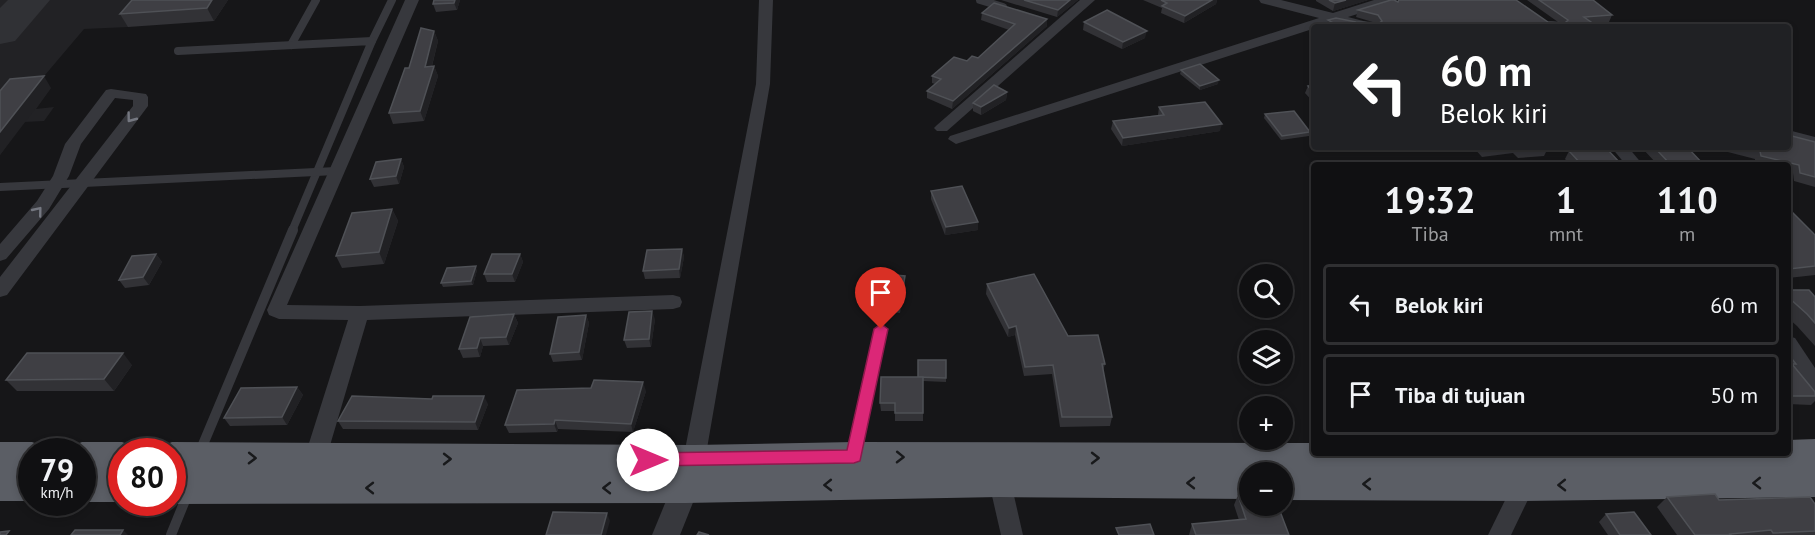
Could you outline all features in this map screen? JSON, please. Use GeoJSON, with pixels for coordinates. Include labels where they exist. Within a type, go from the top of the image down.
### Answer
{"type":"FeatureCollection","features":[{"type":"Feature","properties":{"kind":"highway"},"geometry":{"type":"LineString","coordinates":[[1293,484],[1524,485],[1815,454]]}},
{"type":"Feature","properties":{"kind":"highway"},"geometry":{"type":"LineString","coordinates":[[0,457],[18,457]]}},
{"type":"Feature","properties":{"kind":"highway"},"geometry":{"type":"LineString","coordinates":[[690,473],[854,457],[997,470],[1239,482]]}},
{"type":"Feature","properties":{"kind":"highway"},"geometry":{"type":"LineString","coordinates":[[187,472],[690,473],[997,470],[1519,458],[1815,482]]}},
{"type":"Feature","properties":{"kind":"highway"},"geometry":{"type":"LineString","coordinates":[[187,472],[315,459],[480,473]]}},
{"type":"Feature","properties":{"kind":"highway"},"geometry":{"type":"LineString","coordinates":[[0,485],[18,485]]}},
{"type":"Feature","properties":{"kind":"street"},"geometry":{"type":"LineString","coordinates":[[412,0],[276,310],[279,312],[360,313],[673,302]]}},
{"type":"Feature","properties":{"kind":"street"},"geometry":{"type":"LineString","coordinates":[[666,535],[690,473],[764,84],[766,0]]}},
{"type":"Feature","properties":{"kind":"street"},"geometry":{"type":"LineString","coordinates":[[942,128],[1054,23],[1088,0]]}},
{"type":"Feature","properties":{"kind":"street"},"geometry":{"type":"LineString","coordinates":[[1266,0],[1358,24]]}},
{"type":"Feature","properties":{"kind":"street"},"geometry":{"type":"LineString","coordinates":[[1316,24],[1387,0]]}},
{"type":"Feature","properties":{"kind":"street"},"geometry":{"type":"LineString","coordinates":[[956,139],[1311,26]]}},
{"type":"Feature","properties":{"kind":"street"},"geometry":{"type":"LineString","coordinates":[[0,255],[43,205],[57,183],[73,144],[111,93],[141,97],[140,106],[0,290]]}},
{"type":"Feature","properties":{"kind":"street"},"geometry":{"type":"LineString","coordinates":[[1791,136],[1815,142]]}},
{"type":"Feature","properties":{"kind":"street"},"geometry":{"type":"LineString","coordinates":[[1622,150],[1632,162]]}},
{"type":"Feature","properties":{"kind":"street"},"geometry":{"type":"LineString","coordinates":[[315,459],[360,313]]}},
{"type":"Feature","properties":{"kind":"street"},"geometry":{"type":"LineString","coordinates":[[1791,348],[1815,384]]}},
{"type":"Feature","properties":{"kind":"street"},"geometry":{"type":"LineString","coordinates":[[997,470],[1012,535]]}},
{"type":"Feature","properties":{"kind":"street"},"geometry":{"type":"LineString","coordinates":[[1499,535],[1524,485]]}},
{"type":"Feature","properties":{"kind":"lane"},"geometry":{"type":"LineString","coordinates":[[291,45],[316,0]]}},
{"type":"Feature","properties":{"kind":"lane"},"geometry":{"type":"LineString","coordinates":[[171,535],[187,472],[372,41],[392,0]]}},
{"type":"Feature","properties":{"kind":"lane"},"geometry":{"type":"LineString","coordinates":[[980,0],[1014,10]]}},
{"type":"Feature","properties":{"kind":"lane"},"geometry":{"type":"LineString","coordinates":[[178,51],[372,41]]}},
{"type":"Feature","properties":{"kind":"lane"},"geometry":{"type":"LineString","coordinates":[[0,187],[336,171]]}},
{"type":"Feature","properties":{"kind":"lane"},"geometry":{"type":"LineString","coordinates":[[854,457],[881,329]]}},
{"type":"Feature","properties":{"kind":"shaded area"},"geometry":{"type":"Polygon","coordinates":[[[0,0],[228,0],[128,27],[84,29],[34,88],[51,88],[36,109],[54,107],[44,121],[24,122],[0,155],[0,0]]]}},
{"type":"Feature","properties":{"kind":"building"},"geometry":{"type":"Polygon","coordinates":[[[132,0],[212,0],[207,8],[120,14],[132,0]]]}},
{"type":"Feature","properties":{"kind":"building"},"geometry":{"type":"Polygon","coordinates":[[[434,0],[455,0],[454,3],[433,4],[434,0]]]}},
{"type":"Feature","properties":{"kind":"building"},"geometry":{"type":"Polygon","coordinates":[[[1024,0],[1070,0],[1058,10],[1024,0]]]}},
{"type":"Feature","properties":{"kind":"building"},"geometry":{"type":"Polygon","coordinates":[[[1161,0],[1212,0],[1185,16],[1162,6],[1167,3],[1161,0]]]}},
{"type":"Feature","properties":{"kind":"building"},"geometry":{"type":"Polygon","coordinates":[[[1329,0],[1346,0],[1335,3],[1329,0]]]}},
{"type":"Feature","properties":{"kind":"building"},"geometry":{"type":"Polygon","coordinates":[[[1391,0],[1398,2],[1399,0],[1516,0],[1548,22],[1565,23],[1568,20],[1539,0],[1593,0],[1612,15],[1584,17],[1594,24],[1335,24],[1328,20],[1336,18],[1356,22],[1379,23],[1382,21],[1378,15],[1358,10],[1391,0]]]}},
{"type":"Feature","properties":{"kind":"building"},"geometry":{"type":"Polygon","coordinates":[[[994,3],[1047,19],[953,101],[927,91],[941,79],[932,76],[954,57],[967,61],[972,56],[978,58],[1015,24],[982,13],[994,3]]]}},
{"type":"Feature","properties":{"kind":"building"},"geometry":{"type":"Polygon","coordinates":[[[1107,10],[1147,31],[1123,42],[1084,22],[1107,10]]]}},
{"type":"Feature","properties":{"kind":"building"},"geometry":{"type":"Polygon","coordinates":[[[421,28],[434,31],[425,67],[434,66],[420,111],[389,113],[405,68],[409,68],[421,28]]]}},
{"type":"Feature","properties":{"kind":"building"},"geometry":{"type":"Polygon","coordinates":[[[1200,64],[1219,80],[1200,86],[1181,70],[1200,64]]]}},
{"type":"Feature","properties":{"kind":"building"},"geometry":{"type":"Polygon","coordinates":[[[44,76],[0,132],[0,91],[10,79],[44,76]]]}},
{"type":"Feature","properties":{"kind":"building"},"geometry":{"type":"Polygon","coordinates":[[[994,85],[1007,92],[981,107],[973,103],[994,85]]]}},
{"type":"Feature","properties":{"kind":"building"},"geometry":{"type":"Polygon","coordinates":[[[1205,102],[1222,124],[1123,138],[1113,121],[1164,115],[1159,107],[1205,102]]]}},
{"type":"Feature","properties":{"kind":"building"},"geometry":{"type":"Polygon","coordinates":[[[1294,111],[1310,132],[1282,136],[1265,114],[1294,111]]]}},
{"type":"Feature","properties":{"kind":"building"},"geometry":{"type":"Polygon","coordinates":[[[1791,136],[1815,142],[1815,177],[1800,173],[1799,165],[1761,156],[1760,151],[1756,150],[1791,150],[1791,136]]]}},
{"type":"Feature","properties":{"kind":"building"},"geometry":{"type":"Polygon","coordinates":[[[1608,150],[1619,162],[1579,162],[1569,151],[1608,150]]]}},
{"type":"Feature","properties":{"kind":"building"},"geometry":{"type":"Polygon","coordinates":[[[1657,150],[1690,150],[1701,162],[1668,162],[1657,150]]]}},
{"type":"Feature","properties":{"kind":"building"},"geometry":{"type":"Polygon","coordinates":[[[401,159],[396,176],[370,179],[376,162],[401,159]]]}},
{"type":"Feature","properties":{"kind":"building"},"geometry":{"type":"Polygon","coordinates":[[[962,186],[978,222],[946,227],[931,191],[962,186]]]}},
{"type":"Feature","properties":{"kind":"building"},"geometry":{"type":"Polygon","coordinates":[[[392,209],[379,252],[336,256],[352,213],[392,209]]]}},
{"type":"Feature","properties":{"kind":"building"},"geometry":{"type":"Polygon","coordinates":[[[1791,212],[1815,235],[1815,266],[1791,269],[1791,212]]]}},
{"type":"Feature","properties":{"kind":"building"},"geometry":{"type":"Polygon","coordinates":[[[682,249],[679,269],[643,271],[647,250],[682,249]]]}},
{"type":"Feature","properties":{"kind":"building"},"geometry":{"type":"Polygon","coordinates":[[[156,254],[143,277],[119,280],[132,256],[156,254]]]}},
{"type":"Feature","properties":{"kind":"building"},"geometry":{"type":"Polygon","coordinates":[[[492,254],[520,254],[512,274],[484,274],[492,254]]]}},
{"type":"Feature","properties":{"kind":"building"},"geometry":{"type":"Polygon","coordinates":[[[476,266],[471,281],[441,283],[447,268],[476,266]]]}},
{"type":"Feature","properties":{"kind":"building"},"geometry":{"type":"Polygon","coordinates":[[[884,274],[905,276],[900,305],[878,303],[884,274]]]}},
{"type":"Feature","properties":{"kind":"building"},"geometry":{"type":"Polygon","coordinates":[[[1034,274],[1068,336],[1098,335],[1105,364],[1102,364],[1112,417],[1062,417],[1053,365],[1025,367],[1016,326],[1009,328],[987,284],[1034,274]]]}},
{"type":"Feature","properties":{"kind":"building"},"geometry":{"type":"Polygon","coordinates":[[[1791,290],[1809,290],[1815,297],[1815,323],[1791,300],[1791,290]]]}},
{"type":"Feature","properties":{"kind":"building"},"geometry":{"type":"Polygon","coordinates":[[[652,311],[649,339],[624,340],[629,312],[652,311]]]}},
{"type":"Feature","properties":{"kind":"building"},"geometry":{"type":"Polygon","coordinates":[[[514,314],[506,337],[480,338],[477,348],[459,349],[470,317],[514,314]]]}},
{"type":"Feature","properties":{"kind":"building"},"geometry":{"type":"Polygon","coordinates":[[[586,315],[579,352],[550,354],[558,317],[586,315]]]}},
{"type":"Feature","properties":{"kind":"building"},"geometry":{"type":"Polygon","coordinates":[[[27,353],[123,353],[104,379],[6,380],[27,353]]]}},
{"type":"Feature","properties":{"kind":"building"},"geometry":{"type":"Polygon","coordinates":[[[1791,358],[1796,364],[1792,364],[1815,392],[1815,396],[1791,396],[1791,358]]]}},
{"type":"Feature","properties":{"kind":"building"},"geometry":{"type":"Polygon","coordinates":[[[918,360],[946,360],[946,378],[918,377],[918,360]]]}},
{"type":"Feature","properties":{"kind":"building"},"geometry":{"type":"Polygon","coordinates":[[[881,377],[923,377],[923,413],[895,413],[895,403],[880,403],[881,377]]]}},
{"type":"Feature","properties":{"kind":"building"},"geometry":{"type":"Polygon","coordinates":[[[594,380],[643,382],[631,424],[555,420],[554,424],[505,425],[517,390],[591,388],[594,380]]]}},
{"type":"Feature","properties":{"kind":"building"},"geometry":{"type":"Polygon","coordinates":[[[297,387],[282,417],[224,418],[241,388],[297,387]]]}},
{"type":"Feature","properties":{"kind":"building"},"geometry":{"type":"Polygon","coordinates":[[[352,396],[432,399],[433,396],[484,396],[475,422],[338,421],[352,396]]]}},
{"type":"Feature","properties":{"kind":"building"},"geometry":{"type":"Polygon","coordinates":[[[1715,494],[1719,500],[1810,497],[1815,504],[1815,531],[1773,533],[1771,530],[1731,535],[1695,535],[1667,497],[1715,494]]]}},
{"type":"Feature","properties":{"kind":"building"},"geometry":{"type":"Polygon","coordinates":[[[553,512],[607,513],[601,535],[546,535],[553,512]]]}},
{"type":"Feature","properties":{"kind":"building"},"geometry":{"type":"Polygon","coordinates":[[[1634,512],[1651,535],[1620,535],[1606,514],[1634,512]]]}},
{"type":"Feature","properties":{"kind":"building"},"geometry":{"type":"Polygon","coordinates":[[[1245,516],[1282,516],[1289,535],[1196,535],[1192,524],[1246,519],[1245,516]]]}},
{"type":"Feature","properties":{"kind":"building"},"geometry":{"type":"Polygon","coordinates":[[[1150,524],[1154,535],[1119,535],[1116,528],[1150,524]]]}},
{"type":"Feature","properties":{"kind":"building"},"geometry":{"type":"Polygon","coordinates":[[[75,530],[123,530],[120,535],[71,535],[75,530]]]}},
{"type":"Feature","properties":{"kind":"building"},"geometry":{"type":"Polygon","coordinates":[[[9,531],[6,535],[0,535],[0,532],[9,531]]]}},
{"type":"Feature","properties":{"kind":"taxiway"},"geometry":{"type":"LineString","coordinates":[[0,32],[30,0]]}},
{"type":"Feature","properties":{"kind":"route"},"geometry":{"type":"LineString","coordinates":[[648,460],[854,457],[881,329]]}}]}
